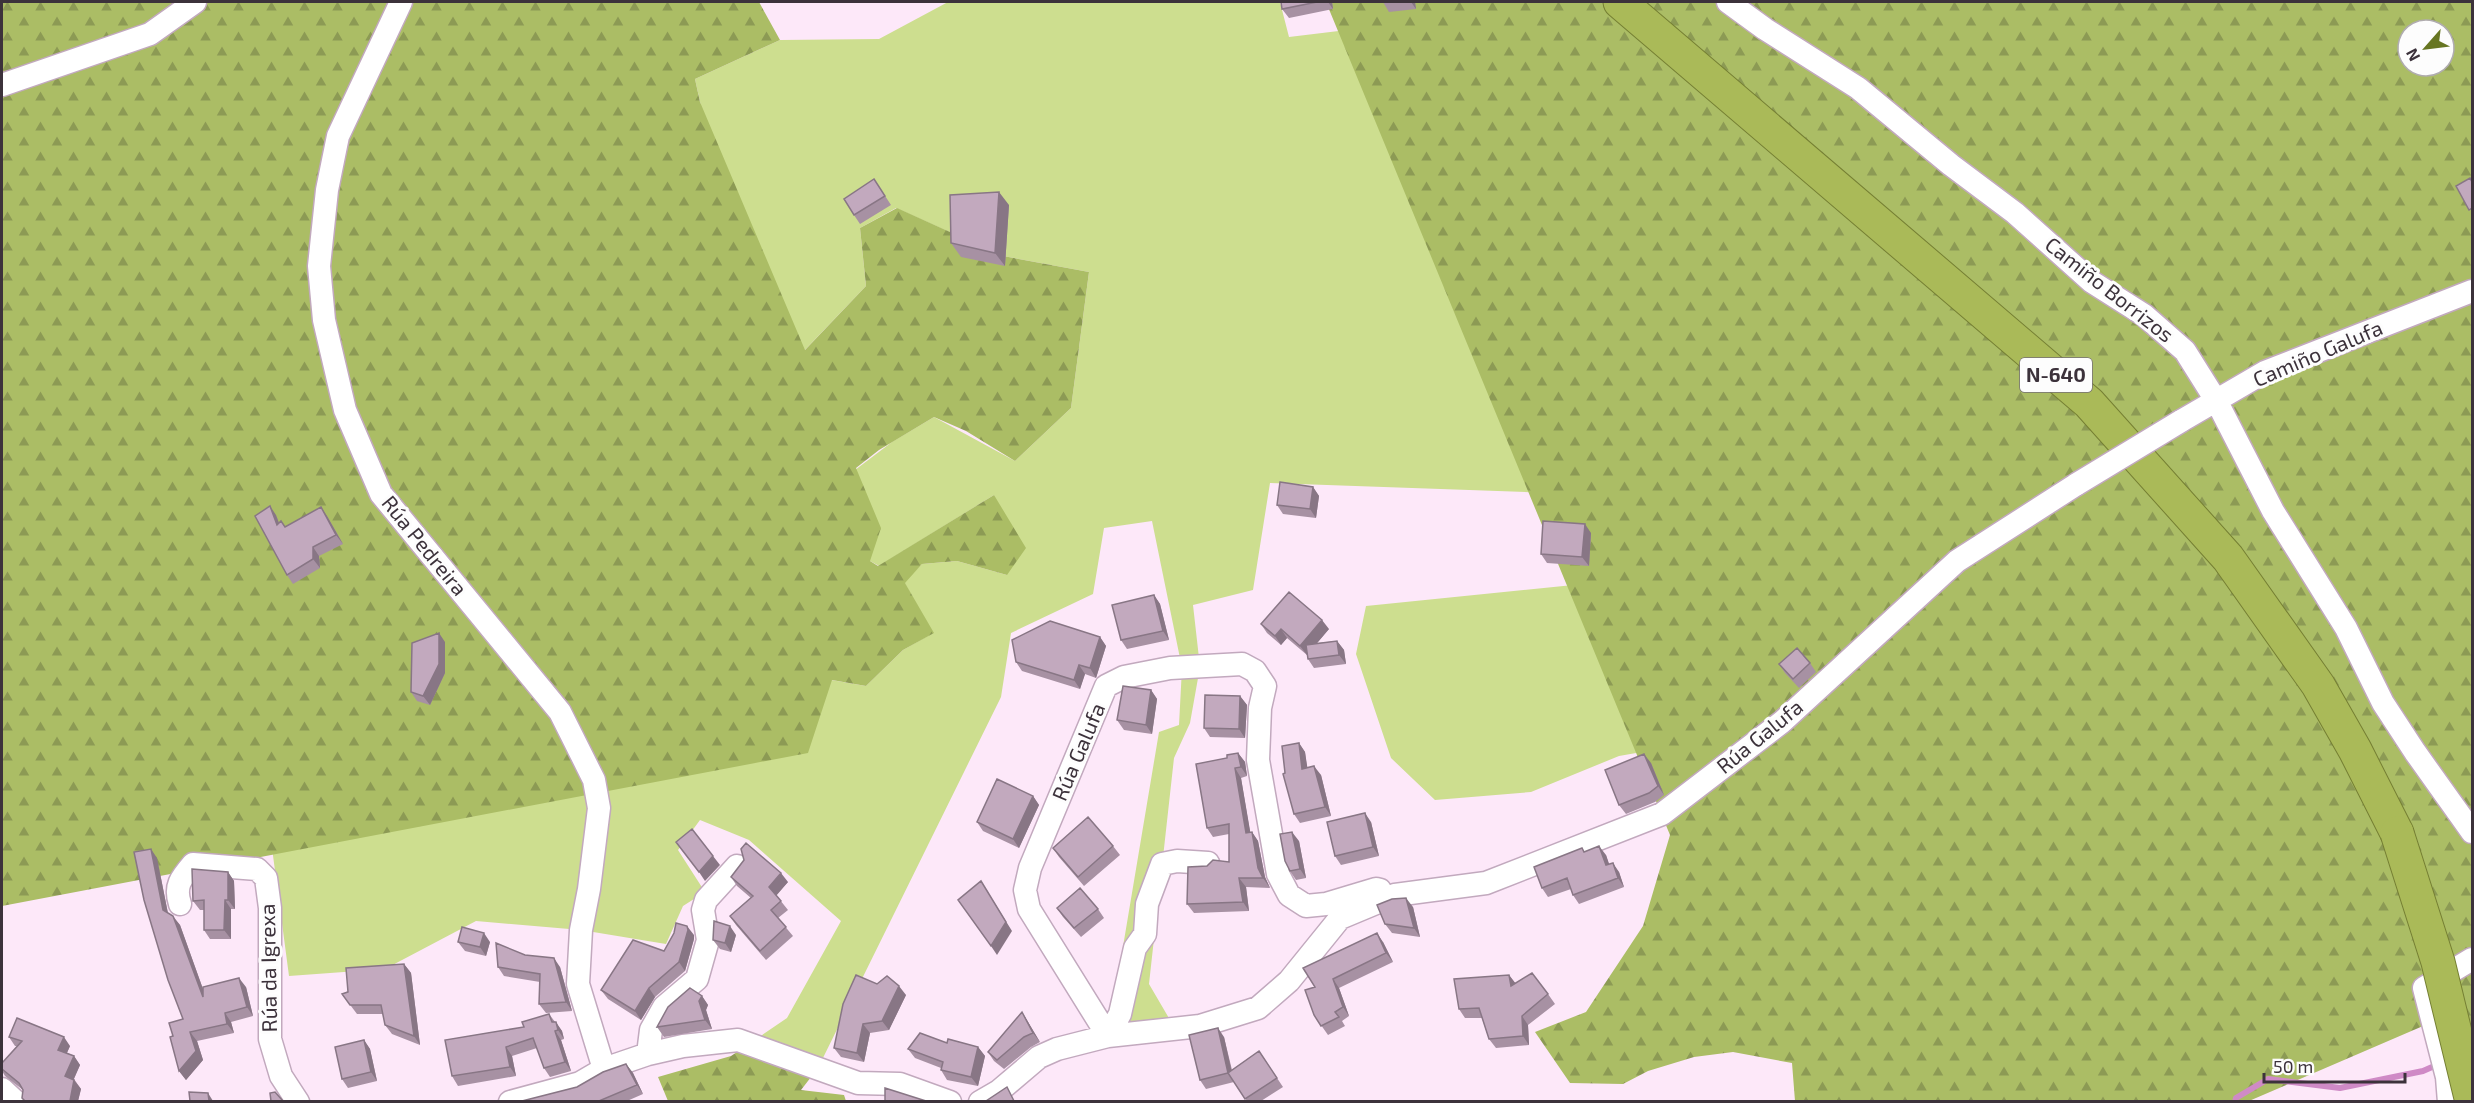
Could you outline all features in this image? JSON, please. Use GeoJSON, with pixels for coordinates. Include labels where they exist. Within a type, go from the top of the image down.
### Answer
{"type":"FeatureCollection","features":[{"type":"Feature","properties":{"kind":"highway","name":"N-640"},"geometry":{"type":"LineString","coordinates":[[1620,2],[2089,403],[2228,558],[2318,685],[2355,750],[2397,833],[2438,962],[2472,1101]]}},
{"type":"Feature","properties":{"kind":"street"},"geometry":{"type":"LineString","coordinates":[[2,85],[150,34],[195,2]]}},
{"type":"Feature","properties":{"kind":"street","name":"Rúa Pedreira"},"geometry":{"type":"LineString","coordinates":[[400,2],[338,136],[327,190],[319,266],[324,320],[345,410],[381,494],[560,712],[594,780],[599,808],[589,889],[581,930],[578,984],[604,1069]]}},
{"type":"Feature","properties":{"kind":"street","name":"Camiño Borrizos"},"geometry":{"type":"LineString","coordinates":[[1728,2],[1765,29],[1858,88],[1951,165],[2015,213],[2092,282],[2144,315],[2185,351],[2217,402],[2273,511],[2346,628],[2383,703],[2472,832]]}},
{"type":"Feature","properties":{"kind":"street","name":"Camiño Galufa"},"geometry":{"type":"LineString","coordinates":[[2077,484],[2265,372],[2472,291]]}},
{"type":"Feature","properties":{"kind":"street","name":"Rúa Galufa"},"geometry":{"type":"LineString","coordinates":[[980,1101],[999,1091],[1039,1057],[1057,1049],[1108,1036],[1200,1026],[1258,1008],[1289,981],[1340,918],[1395,895],[1486,883],[1662,814],[1782,722],[1957,561],[2077,484]]}},
{"type":"Feature","properties":{"kind":"street","name":"Rúa Galufa"},"geometry":{"type":"LineString","coordinates":[[1108,1036],[1029,909],[1025,890],[1030,868],[1106,686],[1124,677],[1170,668],[1242,664],[1255,671],[1265,686],[1260,708],[1258,760],[1278,874],[1289,895],[1306,906],[1326,904],[1376,889],[1395,895]]}},
{"type":"Feature","properties":{"kind":"street"},"geometry":{"type":"LineString","coordinates":[[1108,1036],[1120,1014],[1135,948],[1145,934],[1148,904],[1162,864],[1177,861],[1208,862]]}},
{"type":"Feature","properties":{"kind":"street","name":"Rúa da Igrexa"},"geometry":{"type":"LineString","coordinates":[[180,904],[176,893],[180,879],[193,864],[257,869],[266,878],[270,908],[270,1039],[281,1076],[298,1101]]}},
{"type":"Feature","properties":{"kind":"street"},"geometry":{"type":"LineString","coordinates":[[648,1054],[651,1030],[664,1007],[697,979],[708,940],[703,910],[706,900],[737,866]]}},
{"type":"Feature","properties":{"kind":"street"},"geometry":{"type":"LineString","coordinates":[[2449,1101],[2447,1077],[2424,988],[2472,959]]}},
{"type":"Feature","properties":{"kind":"street"},"geometry":{"type":"LineString","coordinates":[[510,1101],[579,1083],[604,1069],[648,1054],[683,1046],[738,1040],[858,1083],[900,1084],[950,1101]]}},
{"type":"Feature","properties":{"kind":"street"},"geometry":{"type":"LineString","coordinates":[[2,1089],[16,1101]]}},
{"type":"Feature","properties":{"kind":"green space"},"geometry":{"type":"Polygon","coordinates":[[[2,2],[759,2],[780,40],[695,79],[700,102],[805,350],[866,286],[860,228],[897,208],[1003,256],[1089,272],[1071,408],[1015,461],[966,431],[934,417],[879,450],[856,468],[881,528],[870,561],[878,566],[994,495],[1026,548],[1007,575],[957,561],[922,564],[905,583],[934,633],[903,650],[866,686],[832,680],[808,753],[2,906],[2,2]]]}},
{"type":"Feature","properties":{"kind":"green space"},"geometry":{"type":"Polygon","coordinates":[[[948,2],[1280,2],[1289,37],[1413,22],[1551,493],[1270,483],[1253,590],[1193,605],[1200,667],[1190,723],[1174,758],[1149,984],[1180,1037],[1108,1036],[1159,732],[1179,725],[1182,668],[1152,521],[1104,528],[1093,594],[1011,633],[1001,697],[818,1068],[749,1044],[787,1018],[841,921],[749,840],[700,820],[678,850],[705,892],[683,906],[666,944],[581,930],[476,921],[385,969],[289,976],[272,848],[814,677],[866,686],[903,650],[933,633],[904,582],[922,564],[957,561],[1007,575],[994,495],[879,566],[838,543],[822,495],[892,442],[934,417],[1015,461],[1071,408],[1089,272],[1003,256],[896,208],[860,228],[866,286],[778,378],[713,161],[695,79],[780,40],[879,39],[948,2]]]}},
{"type":"Feature","properties":{"kind":"green space"},"geometry":{"type":"Polygon","coordinates":[[[1326,2],[2472,2],[2472,1101],[2430,1023],[2249,1101],[1795,1101],[1792,1063],[1733,1052],[1694,1057],[1648,1071],[1623,1084],[1570,1083],[1535,1032],[1586,1012],[1643,926],[1670,835],[1326,2]]]}},
{"type":"Feature","properties":{"kind":"green space"},"geometry":{"type":"Polygon","coordinates":[[[1593,583],[1682,745],[1619,756],[1531,792],[1435,800],[1391,758],[1356,654],[1366,606],[1593,583]]]}},
{"type":"Feature","properties":{"kind":"green space"},"geometry":{"type":"Polygon","coordinates":[[[749,1044],[818,1068],[801,1090],[844,1095],[846,1101],[668,1101],[658,1077],[731,1056],[749,1044]]]}},
{"type":"Feature","properties":{"kind":"building"},"geometry":{"type":"Polygon","coordinates":[[[1281,2],[1317,2],[1282,9],[1281,2]]]}},
{"type":"Feature","properties":{"kind":"building"},"geometry":{"type":"Polygon","coordinates":[[[2470,178],[2472,208],[2469,210],[2456,186],[2470,178]]]}},
{"type":"Feature","properties":{"kind":"building"},"geometry":{"type":"Polygon","coordinates":[[[874,179],[885,196],[854,215],[844,199],[874,179]]]}},
{"type":"Feature","properties":{"kind":"building"},"geometry":{"type":"Polygon","coordinates":[[[999,192],[995,253],[951,243],[950,195],[999,192]]]}},
{"type":"Feature","properties":{"kind":"building"},"geometry":{"type":"Polygon","coordinates":[[[1280,482],[1313,487],[1310,509],[1277,505],[1280,482]]]}},
{"type":"Feature","properties":{"kind":"building"},"geometry":{"type":"Polygon","coordinates":[[[270,506],[277,525],[281,521],[285,527],[321,507],[336,535],[313,547],[313,559],[287,575],[255,516],[270,506]]]}},
{"type":"Feature","properties":{"kind":"building"},"geometry":{"type":"Polygon","coordinates":[[[1543,521],[1585,524],[1582,557],[1541,554],[1543,521]]]}},
{"type":"Feature","properties":{"kind":"building"},"geometry":{"type":"Polygon","coordinates":[[[1289,592],[1322,620],[1300,646],[1281,629],[1275,636],[1261,624],[1289,592]]]}},
{"type":"Feature","properties":{"kind":"building"},"geometry":{"type":"Polygon","coordinates":[[[1154,595],[1163,631],[1121,640],[1112,605],[1154,595]]]}},
{"type":"Feature","properties":{"kind":"building"},"geometry":{"type":"Polygon","coordinates":[[[1050,621],[1100,637],[1090,668],[1079,665],[1074,680],[1016,662],[1012,640],[1050,621]]]}},
{"type":"Feature","properties":{"kind":"building"},"geometry":{"type":"Polygon","coordinates":[[[439,633],[439,664],[423,696],[411,692],[412,643],[439,633]]]}},
{"type":"Feature","properties":{"kind":"building"},"geometry":{"type":"Polygon","coordinates":[[[1337,641],[1339,655],[1308,659],[1306,645],[1337,641]]]}},
{"type":"Feature","properties":{"kind":"building"},"geometry":{"type":"Polygon","coordinates":[[[1797,648],[1810,663],[1793,679],[1779,664],[1797,648]]]}},
{"type":"Feature","properties":{"kind":"building"},"geometry":{"type":"Polygon","coordinates":[[[1123,686],[1151,690],[1146,725],[1117,720],[1123,686]]]}},
{"type":"Feature","properties":{"kind":"building"},"geometry":{"type":"Polygon","coordinates":[[[1205,695],[1240,696],[1239,729],[1204,728],[1205,695]]]}},
{"type":"Feature","properties":{"kind":"building"},"geometry":{"type":"Polygon","coordinates":[[[1299,743],[1302,769],[1314,766],[1325,807],[1294,814],[1283,774],[1285,773],[1282,746],[1299,743]]]}},
{"type":"Feature","properties":{"kind":"building"},"geometry":{"type":"Polygon","coordinates":[[[1238,753],[1241,767],[1235,768],[1246,833],[1252,832],[1258,868],[1263,878],[1239,878],[1243,902],[1187,904],[1188,867],[1207,866],[1213,860],[1229,862],[1229,824],[1207,828],[1196,764],[1227,758],[1227,755],[1238,753]]]}},
{"type":"Feature","properties":{"kind":"building"},"geometry":{"type":"Polygon","coordinates":[[[1644,754],[1658,786],[1649,793],[1619,805],[1605,770],[1644,754]]]}},
{"type":"Feature","properties":{"kind":"building"},"geometry":{"type":"Polygon","coordinates":[[[997,779],[1033,796],[1013,839],[977,822],[997,779]]]}},
{"type":"Feature","properties":{"kind":"building"},"geometry":{"type":"Polygon","coordinates":[[[1365,813],[1373,847],[1335,856],[1327,822],[1365,813]]]}},
{"type":"Feature","properties":{"kind":"building"},"geometry":{"type":"Polygon","coordinates":[[[1088,817],[1113,846],[1078,877],[1053,848],[1088,817]]]}},
{"type":"Feature","properties":{"kind":"building"},"geometry":{"type":"Polygon","coordinates":[[[692,829],[713,856],[699,872],[676,842],[692,829]]]}},
{"type":"Feature","properties":{"kind":"building"},"geometry":{"type":"Polygon","coordinates":[[[1292,832],[1300,869],[1290,871],[1285,861],[1280,834],[1292,832]]]}},
{"type":"Feature","properties":{"kind":"building"},"geometry":{"type":"Polygon","coordinates":[[[746,843],[781,873],[769,887],[781,901],[771,910],[786,927],[760,951],[730,916],[753,896],[731,877],[744,860],[741,849],[746,843]]]}},
{"type":"Feature","properties":{"kind":"building"},"geometry":{"type":"Polygon","coordinates":[[[1599,846],[1606,865],[1613,863],[1618,878],[1573,895],[1567,878],[1542,888],[1534,867],[1582,848],[1584,852],[1599,846]]]}},
{"type":"Feature","properties":{"kind":"building"},"geometry":{"type":"Polygon","coordinates":[[[151,849],[163,910],[173,916],[203,997],[203,987],[239,978],[247,1007],[225,1013],[227,1024],[190,1032],[196,1051],[179,1071],[170,1037],[173,1036],[169,1023],[183,1019],[168,980],[144,900],[134,852],[151,849]]]}},
{"type":"Feature","properties":{"kind":"building"},"geometry":{"type":"Polygon","coordinates":[[[192,869],[228,872],[228,900],[225,900],[224,930],[204,930],[204,900],[193,901],[192,869]]]}},
{"type":"Feature","properties":{"kind":"building"},"geometry":{"type":"Polygon","coordinates":[[[981,881],[1006,922],[991,946],[958,900],[981,881]]]}},
{"type":"Feature","properties":{"kind":"building"},"geometry":{"type":"Polygon","coordinates":[[[1080,888],[1098,909],[1074,928],[1057,908],[1080,888]]]}},
{"type":"Feature","properties":{"kind":"building"},"geometry":{"type":"Polygon","coordinates":[[[1406,898],[1414,928],[1385,924],[1377,905],[1392,899],[1406,898]]]}},
{"type":"Feature","properties":{"kind":"building"},"geometry":{"type":"Polygon","coordinates":[[[714,921],[730,926],[725,943],[713,940],[714,921]]]}},
{"type":"Feature","properties":{"kind":"building"},"geometry":{"type":"Polygon","coordinates":[[[676,923],[687,926],[688,930],[679,962],[649,988],[635,1011],[601,990],[633,940],[664,951],[674,933],[676,923]]]}},
{"type":"Feature","properties":{"kind":"building"},"geometry":{"type":"Polygon","coordinates":[[[462,927],[484,933],[480,947],[458,942],[462,927]]]}},
{"type":"Feature","properties":{"kind":"building"},"geometry":{"type":"Polygon","coordinates":[[[1377,933],[1386,953],[1333,979],[1343,1007],[1335,1012],[1339,1017],[1321,1026],[1314,1015],[1305,990],[1315,987],[1303,968],[1377,933]]]}},
{"type":"Feature","properties":{"kind":"building"},"geometry":{"type":"Polygon","coordinates":[[[496,943],[525,955],[554,958],[566,1002],[539,1004],[540,974],[498,967],[496,943]]]}},
{"type":"Feature","properties":{"kind":"building"},"geometry":{"type":"Polygon","coordinates":[[[404,964],[414,1036],[385,1025],[381,1005],[350,1005],[342,994],[348,992],[346,968],[404,964]]]}},
{"type":"Feature","properties":{"kind":"building"},"geometry":{"type":"Polygon","coordinates":[[[1532,973],[1548,994],[1522,1016],[1523,1036],[1489,1039],[1479,1008],[1459,1009],[1454,979],[1509,975],[1511,986],[1532,973]]]}},
{"type":"Feature","properties":{"kind":"building"},"geometry":{"type":"Polygon","coordinates":[[[856,975],[877,984],[887,976],[899,986],[882,1021],[863,1024],[857,1053],[834,1048],[843,1004],[856,975]]]}},
{"type":"Feature","properties":{"kind":"building"},"geometry":{"type":"Polygon","coordinates":[[[690,988],[702,996],[699,1001],[705,1020],[657,1027],[668,1007],[690,988]]]}},
{"type":"Feature","properties":{"kind":"building"},"geometry":{"type":"Polygon","coordinates":[[[1022,1012],[1033,1033],[1024,1037],[997,1060],[988,1052],[1022,1012]]]}},
{"type":"Feature","properties":{"kind":"building"},"geometry":{"type":"Polygon","coordinates":[[[549,1014],[552,1022],[556,1022],[558,1030],[555,1031],[565,1062],[544,1068],[533,1038],[506,1047],[510,1067],[452,1076],[445,1040],[524,1027],[522,1022],[549,1014]]]}},
{"type":"Feature","properties":{"kind":"building"},"geometry":{"type":"Polygon","coordinates":[[[17,1018],[64,1037],[58,1050],[74,1056],[65,1076],[74,1080],[70,1101],[25,1101],[22,1098],[23,1090],[19,1083],[2,1069],[2,1063],[22,1041],[9,1037],[17,1018]]]}},
{"type":"Feature","properties":{"kind":"building"},"geometry":{"type":"Polygon","coordinates":[[[1218,1028],[1228,1073],[1200,1080],[1189,1035],[1218,1028]]]}},
{"type":"Feature","properties":{"kind":"building"},"geometry":{"type":"Polygon","coordinates":[[[920,1033],[947,1043],[948,1039],[978,1047],[971,1077],[941,1070],[943,1062],[908,1049],[920,1033]]]}},
{"type":"Feature","properties":{"kind":"building"},"geometry":{"type":"Polygon","coordinates":[[[364,1040],[371,1072],[342,1079],[335,1047],[364,1040]]]}},
{"type":"Feature","properties":{"kind":"building"},"geometry":{"type":"Polygon","coordinates":[[[1259,1051],[1277,1078],[1245,1099],[1228,1073],[1259,1051]]]}},
{"type":"Feature","properties":{"kind":"building"},"geometry":{"type":"Polygon","coordinates":[[[626,1064],[637,1085],[599,1101],[522,1101],[577,1087],[603,1072],[626,1064]]]}},
{"type":"Feature","properties":{"kind":"building"},"geometry":{"type":"Polygon","coordinates":[[[1007,1087],[1014,1101],[986,1101],[1007,1087]]]}},
{"type":"Feature","properties":{"kind":"building"},"geometry":{"type":"Polygon","coordinates":[[[885,1088],[926,1101],[885,1101],[885,1088]]]}},
{"type":"Feature","properties":{"kind":"building"},"geometry":{"type":"Polygon","coordinates":[[[189,1092],[208,1093],[209,1101],[190,1101],[189,1092]]]}},
{"type":"Feature","properties":{"kind":"building"},"geometry":{"type":"Polygon","coordinates":[[[275,1092],[283,1101],[271,1101],[270,1093],[275,1092]]]}},
{"type":"Feature","properties":{"kind":"waterway"},"geometry":{"type":"LineString","coordinates":[[2235,1102],[2236,1098],[2268,1079],[2340,1088],[2423,1071],[2439,1064]]}}]}
